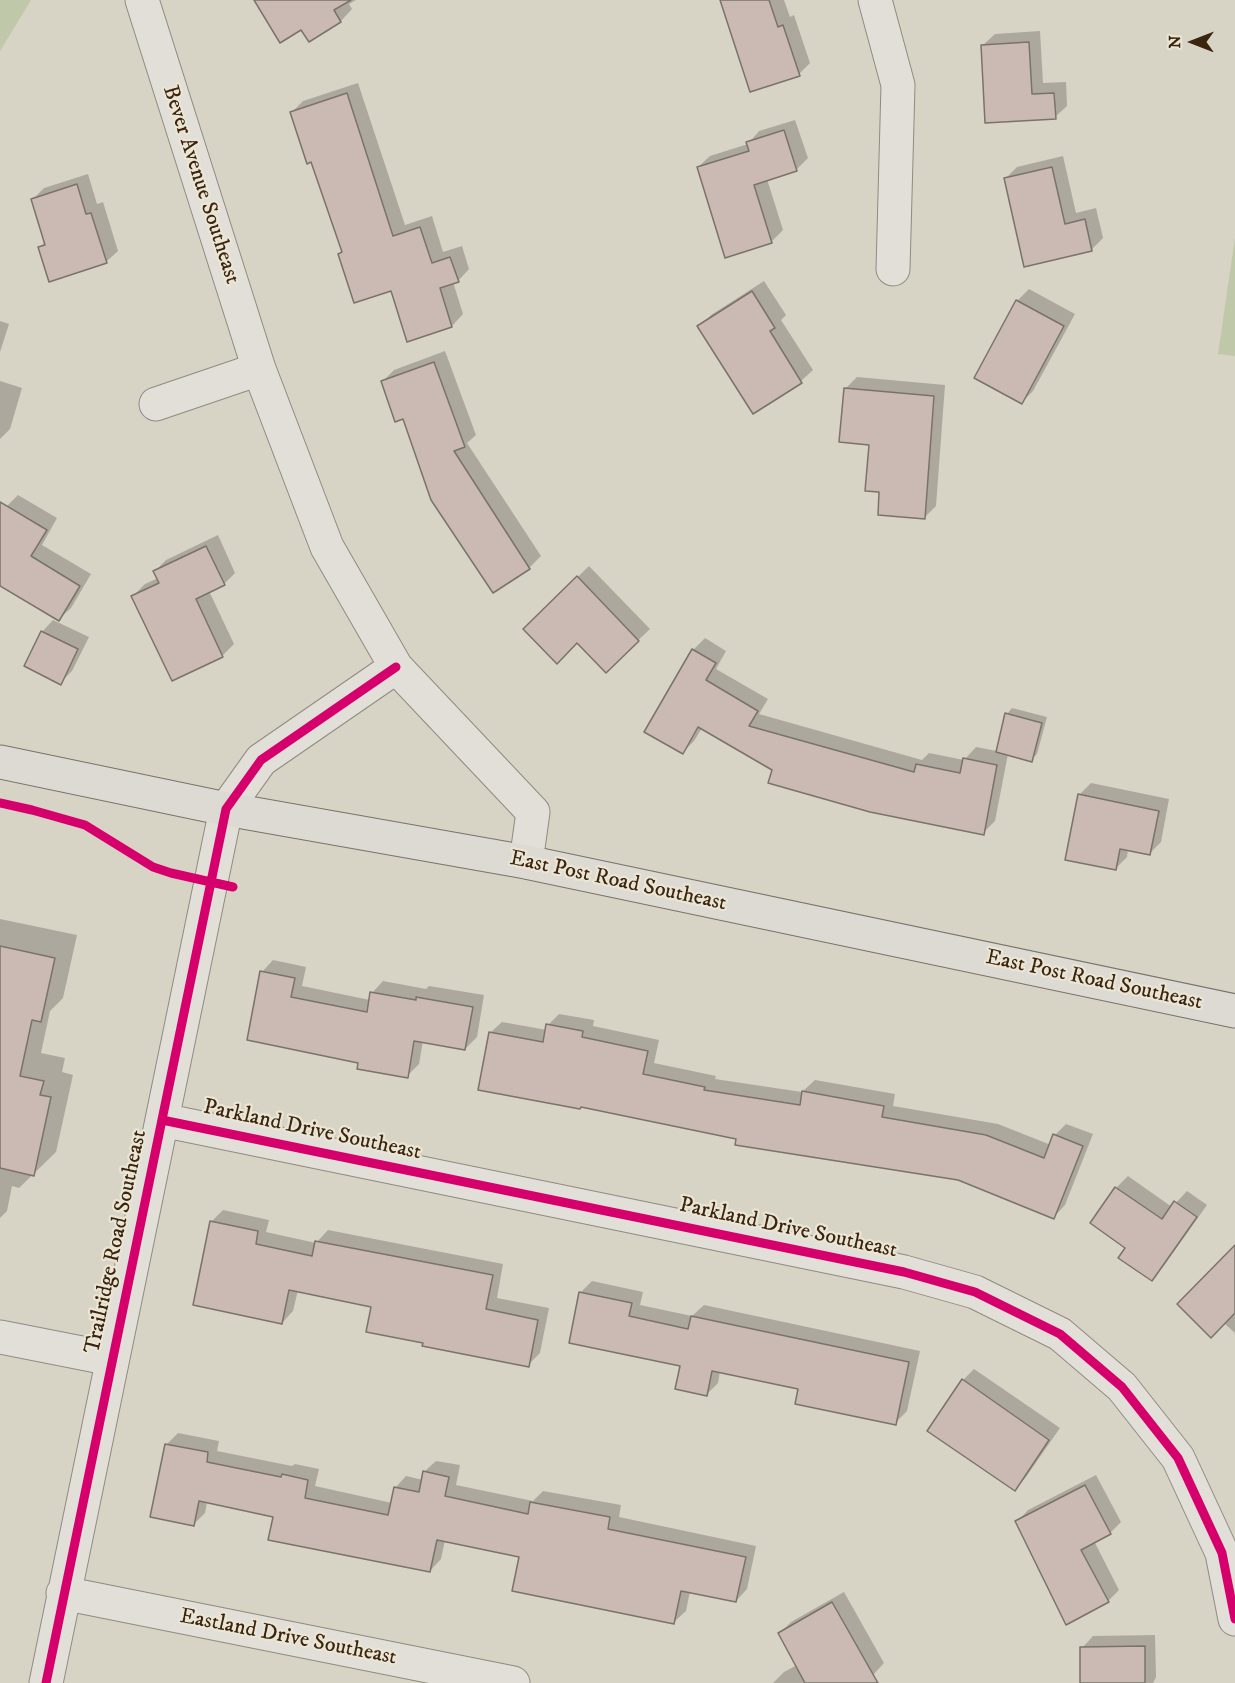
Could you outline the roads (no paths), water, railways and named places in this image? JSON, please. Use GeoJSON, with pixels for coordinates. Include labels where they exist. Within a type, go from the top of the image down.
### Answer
{"type":"FeatureCollection","features":[{"type":"Feature","properties":{"kind":"main road","name":"East Post Road Southeast"},"geometry":{"type":"LineString","coordinates":[[0,762],[226,809],[526,862],[1235,1011]]}},
{"type":"Feature","properties":{"kind":"street","name":"Bever Avenue Southeast"},"geometry":{"type":"LineString","coordinates":[[142,0],[259,369],[327,547],[396,667],[533,812],[526,862]]}},
{"type":"Feature","properties":{"kind":"street"},"geometry":{"type":"LineString","coordinates":[[875,0],[898,86],[892,269]]}},
{"type":"Feature","properties":{"kind":"street"},"geometry":{"type":"LineString","coordinates":[[156,404],[259,369]]}},
{"type":"Feature","properties":{"kind":"street"},"geometry":{"type":"LineString","coordinates":[[226,809],[261,760],[396,667]]}},
{"type":"Feature","properties":{"kind":"street","name":"Trailridge Road Southeast"},"geometry":{"type":"LineString","coordinates":[[46,1683],[226,809]]}},
{"type":"Feature","properties":{"kind":"street","name":"Parkland Drive Southeast"},"geometry":{"type":"LineString","coordinates":[[162,1120],[904,1272],[975,1292],[1060,1334],[1122,1387],[1178,1458],[1222,1553],[1235,1618]]}},
{"type":"Feature","properties":{"kind":"street"},"geometry":{"type":"LineString","coordinates":[[0,1337],[112,1359]]}},
{"type":"Feature","properties":{"kind":"street","name":"Eastland Drive Southeast"},"geometry":{"type":"LineString","coordinates":[[63,1593],[513,1683]]}}]}
